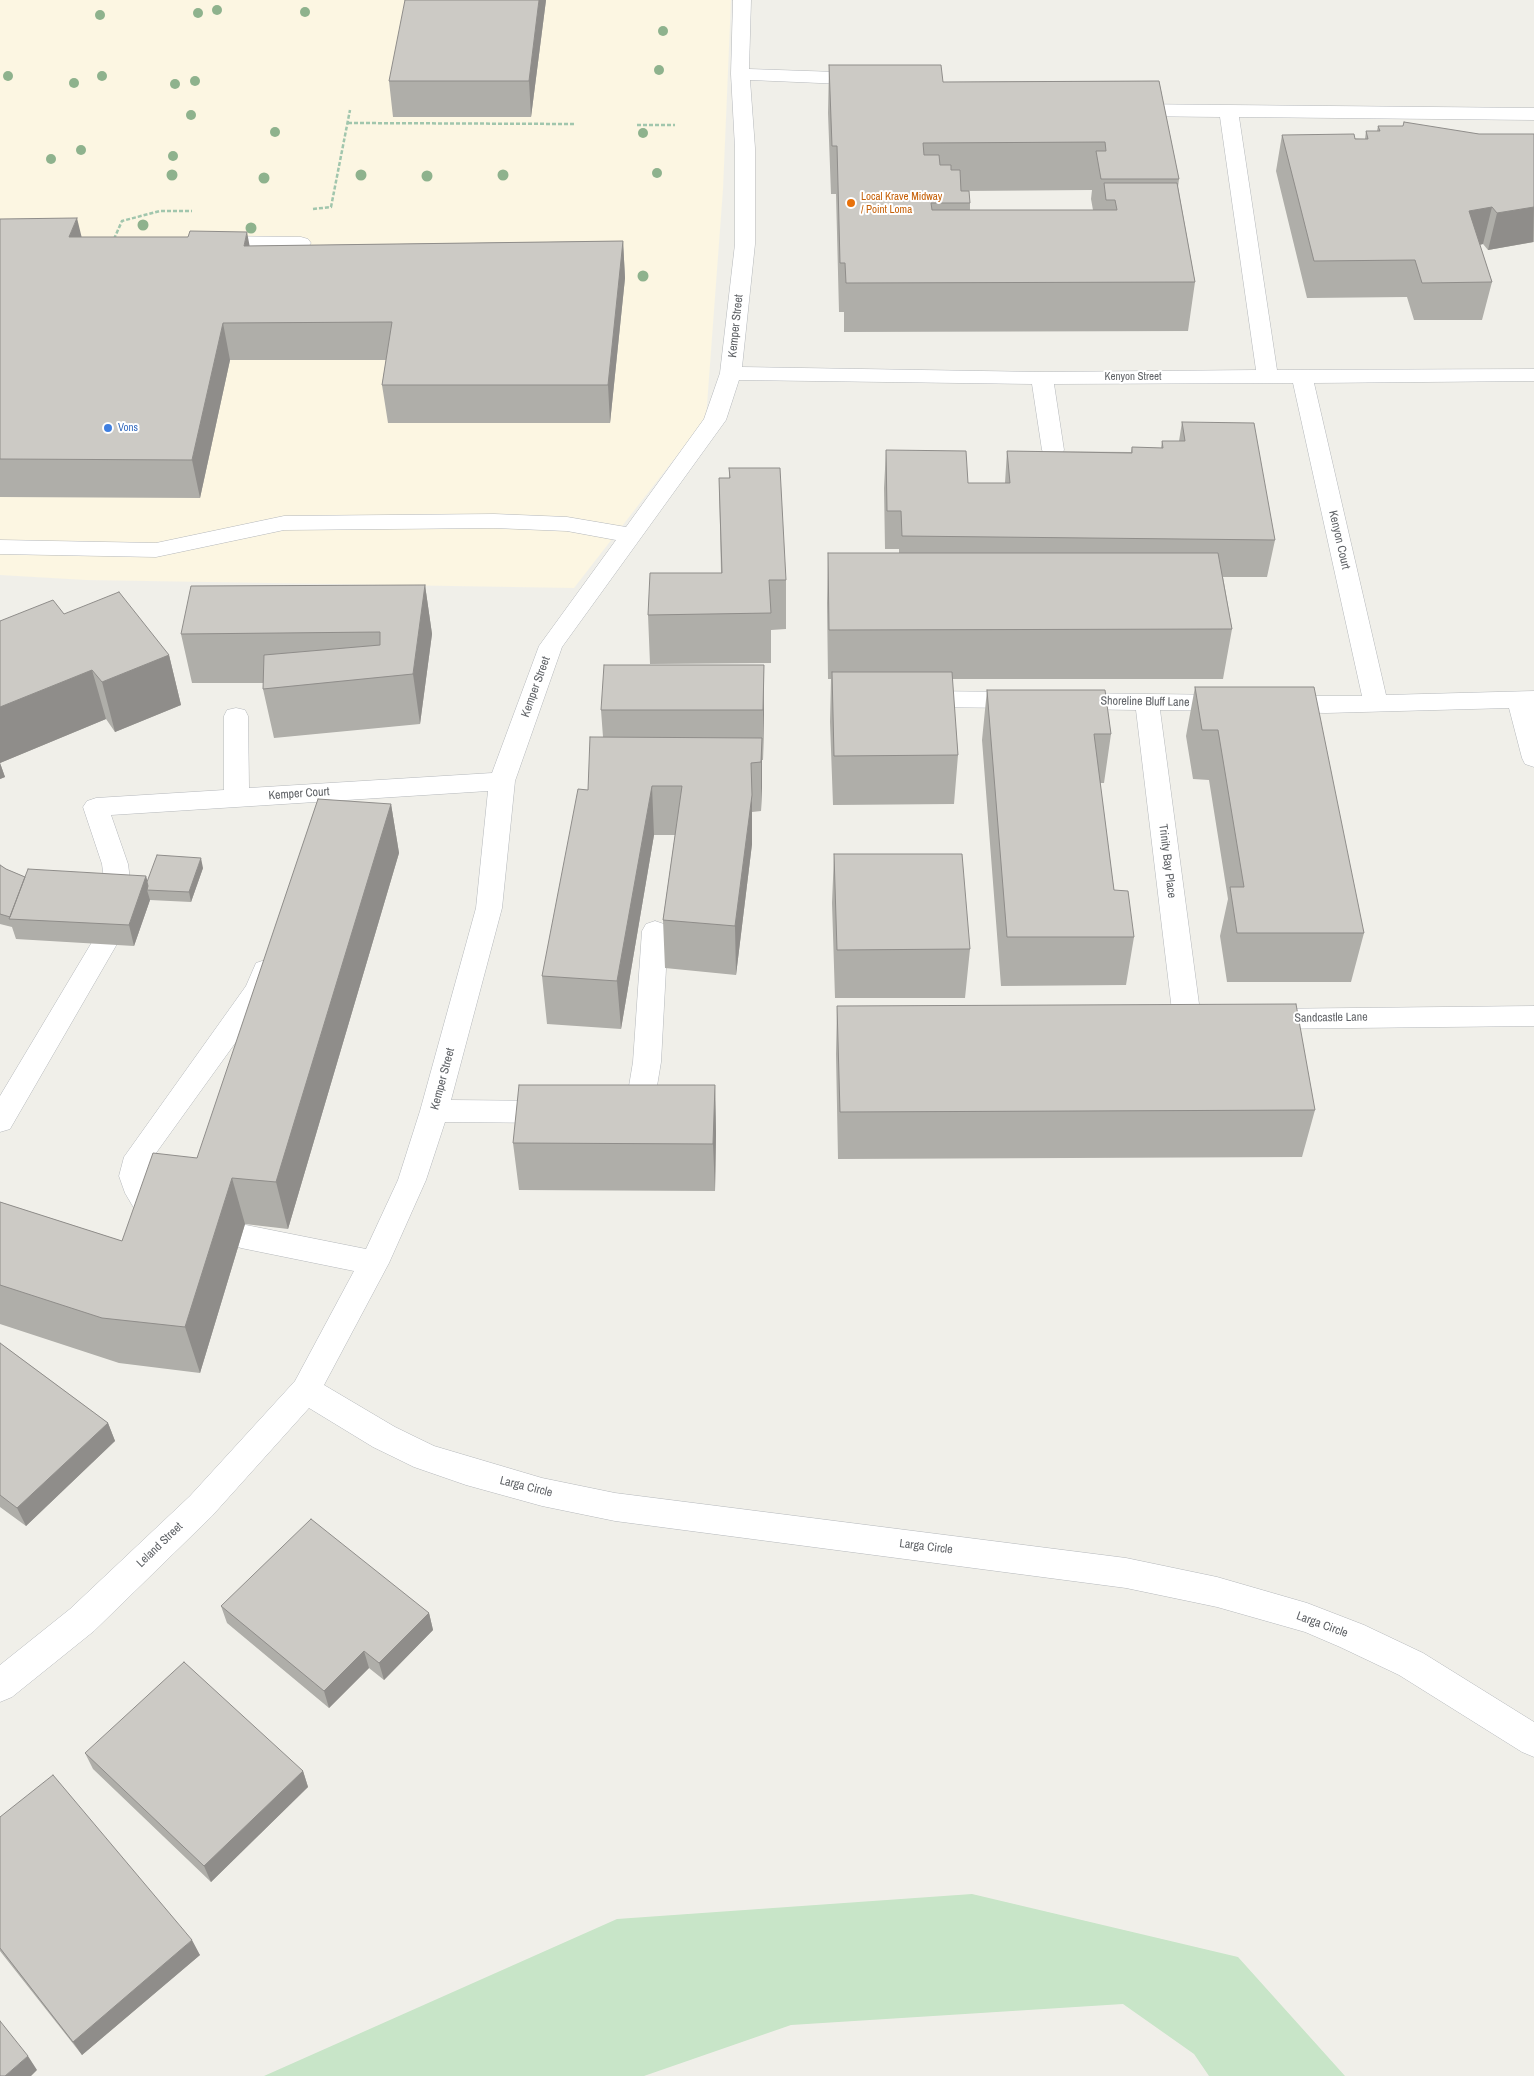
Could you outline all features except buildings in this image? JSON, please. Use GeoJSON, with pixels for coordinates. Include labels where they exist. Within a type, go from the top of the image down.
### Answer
{"type":"FeatureCollection","features":[{"type":"Feature","properties":{"kind":"street","name":"Kemper Street"},"geometry":{"type":"LineString","coordinates":[[306,1390],[374,1263],[412,1180],[434,1111],[489,908],[502,781],[551,646],[714,420],[731,373],[745,244],[745,148],[740,74],[742,0]]}},
{"type":"Feature","properties":{"kind":"street"},"geometry":{"type":"LineString","coordinates":[[740,74],[881,80]]}},
{"type":"Feature","properties":{"kind":"street"},"geometry":{"type":"LineString","coordinates":[[1118,110],[1534,114]]}},
{"type":"Feature","properties":{"kind":"street"},"geometry":{"type":"LineString","coordinates":[[1229,112],[1268,376]]}},
{"type":"Feature","properties":{"kind":"street"},"geometry":{"type":"LineString","coordinates":[[192,242],[301,243]]}},
{"type":"Feature","properties":{"kind":"street","name":"Kenyon Street"},"geometry":{"type":"LineString","coordinates":[[731,373],[1042,378],[1534,376]]}},
{"type":"Feature","properties":{"kind":"street","name":"Kenyon Court"},"geometry":{"type":"LineString","coordinates":[[1302,376],[1376,703]]}},
{"type":"Feature","properties":{"kind":"street"},"geometry":{"type":"LineString","coordinates":[[1042,378],[1054,450]]}},
{"type":"Feature","properties":{"kind":"street"},"geometry":{"type":"LineString","coordinates":[[0,547],[156,550],[284,523],[494,521],[567,524],[632,535]]}},
{"type":"Feature","properties":{"kind":"street","name":"Shoreline Bluff Lane"},"geometry":{"type":"LineString","coordinates":[[895,699],[1326,705],[1526,699]]}},
{"type":"Feature","properties":{"kind":"street"},"geometry":{"type":"LineString","coordinates":[[1526,699],[1534,758]]}},
{"type":"Feature","properties":{"kind":"street","name":"Trinity Bay Place"},"geometry":{"type":"LineString","coordinates":[[1146,702],[1187,1019]]}},
{"type":"Feature","properties":{"kind":"street"},"geometry":{"type":"LineString","coordinates":[[236,716],[237,798]]}},
{"type":"Feature","properties":{"kind":"street","name":"Kemper Court"},"geometry":{"type":"LineString","coordinates":[[119,895],[115,864],[96,807],[237,798],[318,805],[502,781]]}},
{"type":"Feature","properties":{"kind":"street"},"geometry":{"type":"LineString","coordinates":[[434,1111],[621,1112],[641,1098],[648,1062],[654,931]]}},
{"type":"Feature","properties":{"kind":"street"},"geometry":{"type":"LineString","coordinates":[[0,1122],[104,944]]}},
{"type":"Feature","properties":{"kind":"street"},"geometry":{"type":"LineString","coordinates":[[162,1220],[148,1207],[139,1193],[133,1176],[138,1157],[259,989],[274,944]]}},
{"type":"Feature","properties":{"kind":"street","name":"Sandcastle Lane"},"geometry":{"type":"LineString","coordinates":[[1236,1019],[1534,1016]]}},
{"type":"Feature","properties":{"kind":"street"},"geometry":{"type":"LineString","coordinates":[[241,1236],[374,1263]]}},
{"type":"Feature","properties":{"kind":"street","name":"Leland Street"},"geometry":{"type":"LineString","coordinates":[[0,1686],[82,1620],[200,1506],[306,1390]]}},
{"type":"Feature","properties":{"kind":"street","name":"Larga Circle"},"geometry":{"type":"LineString","coordinates":[[306,1390],[384,1437],[425,1457],[466,1471],[542,1492],[615,1507],[1126,1573],[1217,1592],[1307,1618],[1352,1636],[1411,1664],[1484,1708],[1534,1742]]}},
{"type":"Feature","properties":{"kind":"path"},"geometry":{"type":"LineString","coordinates":[[308,209],[331,207],[350,110]]}},
{"type":"Feature","properties":{"kind":"path"},"geometry":{"type":"LineString","coordinates":[[348,124],[574,124]]}},
{"type":"Feature","properties":{"kind":"path"},"geometry":{"type":"LineString","coordinates":[[637,125],[675,124]]}},
{"type":"Feature","properties":{"kind":"path"},"geometry":{"type":"LineString","coordinates":[[113,242],[122,221],[160,211],[199,211]]}},
{"type":"Feature","properties":{"kind":"shaded area"},"geometry":{"type":"Polygon","coordinates":[[[0,0],[731,0],[723,189],[706,418],[574,588],[86,580],[0,575],[0,0]]]}},
{"type":"Feature","properties":{"kind":"green space"},"geometry":{"type":"Polygon","coordinates":[[[972,1894],[1238,1957],[1345,2076],[1209,2076],[1194,2054],[1123,2004],[791,2025],[644,2076],[264,2076],[617,1919],[972,1894]]]}},
{"type":"Feature","properties":{"kind":"place","name":"Local Krave Midway / Point Loma"},"geometry":{"type":"Point","coordinates":[851,203]}},
{"type":"Feature","properties":{"kind":"place","name":"Vons"},"geometry":{"type":"Point","coordinates":[108,428]}}]}
